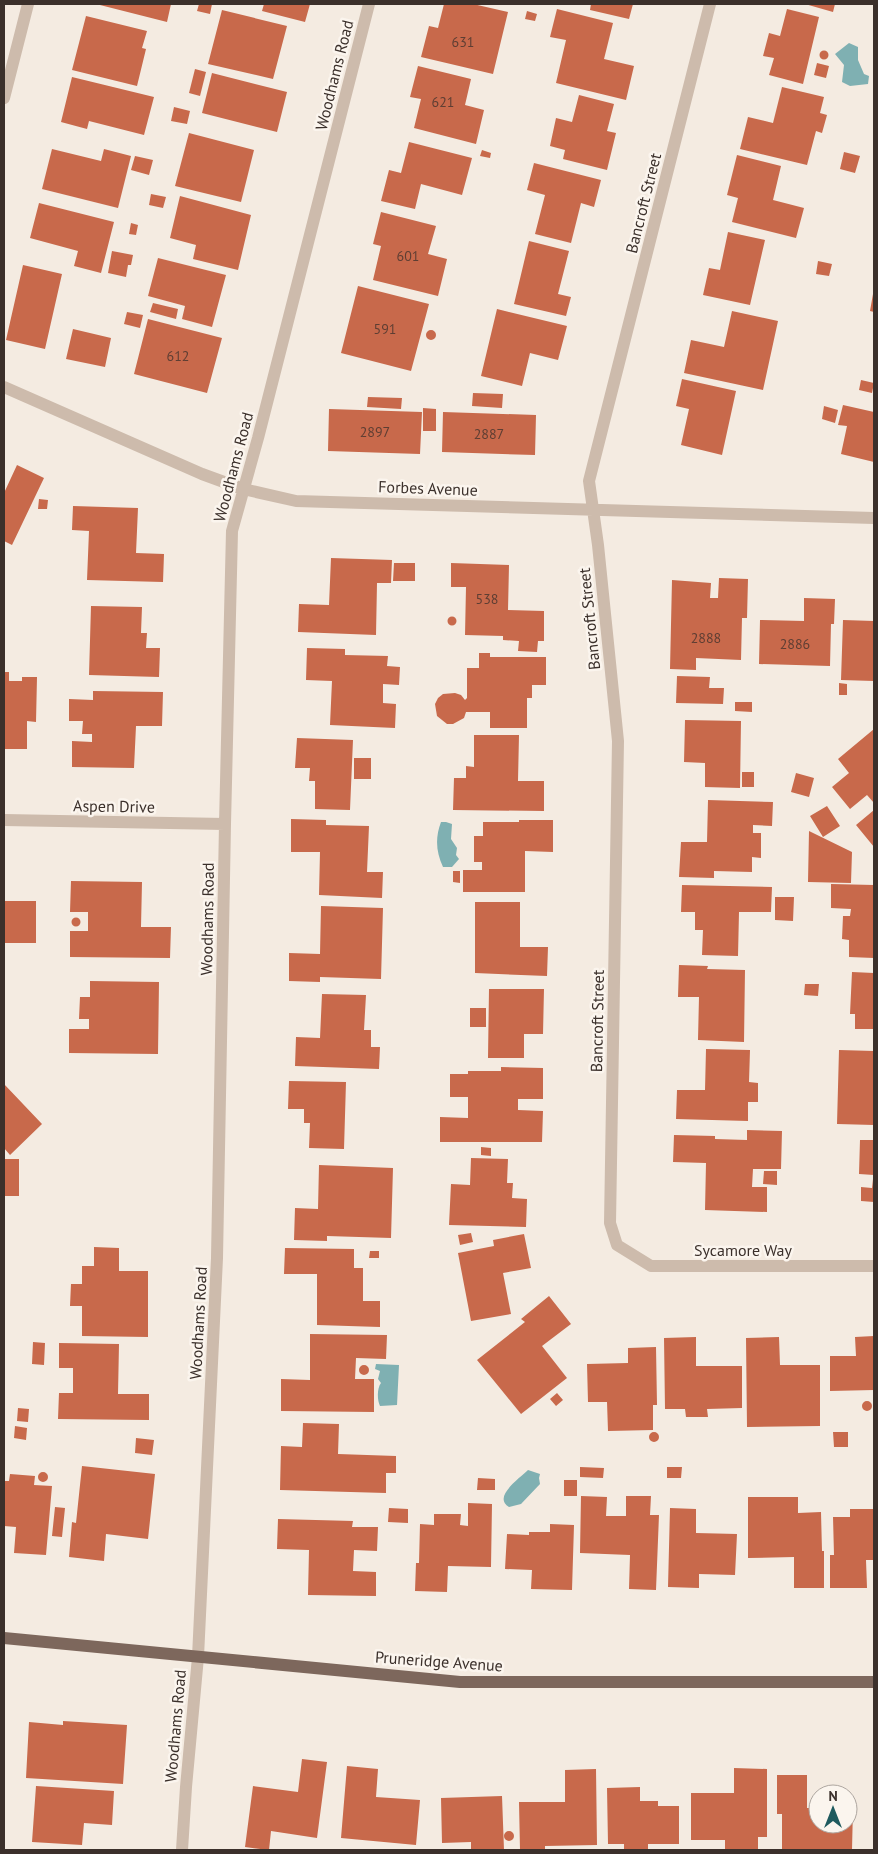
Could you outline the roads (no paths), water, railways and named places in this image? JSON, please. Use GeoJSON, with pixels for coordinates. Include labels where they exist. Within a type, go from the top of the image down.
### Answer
{"type":"FeatureCollection","features":[{"type":"Feature","properties":{"kind":"main road","name":"Pruneridge Avenue"},"geometry":{"type":"LineString","coordinates":[[4,1638],[460,1682],[874,1682]]}},
{"type":"Feature","properties":{"kind":"street"},"geometry":{"type":"LineString","coordinates":[[4,98],[28,4]]}},
{"type":"Feature","properties":{"kind":"street","name":"Woodhams Road"},"geometry":{"type":"LineString","coordinates":[[182,1850],[198,1657],[217,1258],[224,824],[232,531],[263,419],[368,4]]}},
{"type":"Feature","properties":{"kind":"street","name":"Bancroft Street"},"geometry":{"type":"LineString","coordinates":[[617,1245],[610,1223],[618,742],[598,545],[589,481],[710,4]]}},
{"type":"Feature","properties":{"kind":"street","name":"Forbes Avenue"},"geometry":{"type":"LineString","coordinates":[[4,387],[195,472],[243,489],[296,501],[874,518]]}},
{"type":"Feature","properties":{"kind":"street","name":"Aspen Drive"},"geometry":{"type":"LineString","coordinates":[[4,820],[224,824]]}},
{"type":"Feature","properties":{"kind":"street","name":"Sycamore Way"},"geometry":{"type":"LineString","coordinates":[[617,1245],[651,1266],[874,1266]]}},
{"type":"Feature","properties":{"kind":"water"},"geometry":{"type":"Polygon","coordinates":[[[849,43],[858,47],[858,60],[864,74],[869,76],[868,84],[850,86],[842,82],[844,65],[835,54],[849,43]]]}},
{"type":"Feature","properties":{"kind":"water"},"geometry":{"type":"Polygon","coordinates":[[[441,822],[452,824],[451,839],[457,848],[456,855],[459,859],[452,867],[443,867],[439,856],[437,839],[441,822]]]}},
{"type":"Feature","properties":{"kind":"water"},"geometry":{"type":"Polygon","coordinates":[[[376,1364],[399,1365],[397,1405],[380,1406],[378,1394],[381,1383],[378,1379],[380,1371],[375,1369],[376,1364]]]}},
{"type":"Feature","properties":{"kind":"water"},"geometry":{"type":"Polygon","coordinates":[[[528,1470],[540,1474],[540,1484],[521,1504],[509,1507],[505,1503],[505,1493],[528,1470]]]}}]}
